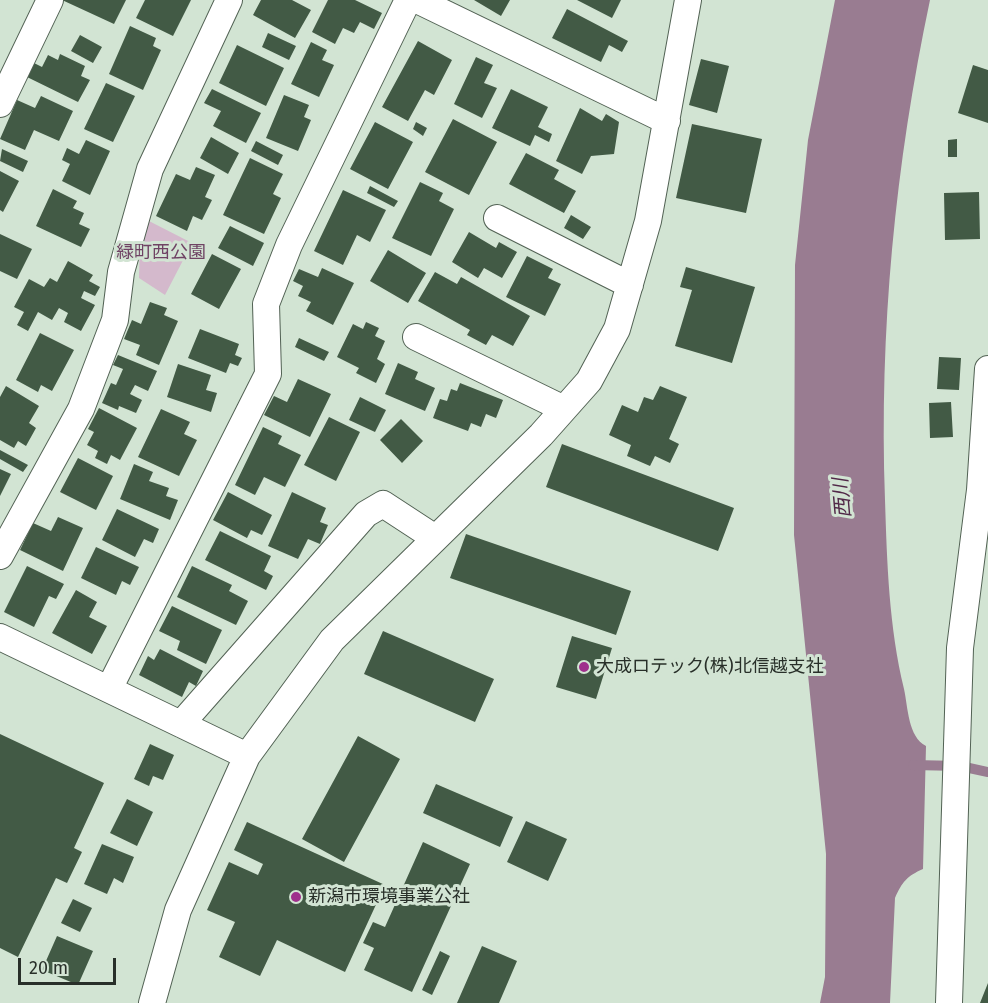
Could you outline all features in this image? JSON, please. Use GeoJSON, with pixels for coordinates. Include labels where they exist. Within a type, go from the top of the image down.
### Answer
{"type":"FeatureCollection","features":[{"type":"Feature","properties":{"kind":"street"},"geometry":{"type":"LineString","coordinates":[[0,104],[50,0]]}},
{"type":"Feature","properties":{"kind":"street"},"geometry":{"type":"LineString","coordinates":[[0,556],[81,409],[115,320],[121,272],[150,169],[229,0]]}},
{"type":"Feature","properties":{"kind":"street"},"geometry":{"type":"LineString","coordinates":[[109,689],[268,374],[266,304],[289,245],[408,0]]}},
{"type":"Feature","properties":{"kind":"street"},"geometry":{"type":"LineString","coordinates":[[417,0],[667,121]]}},
{"type":"Feature","properties":{"kind":"street"},"geometry":{"type":"LineString","coordinates":[[152,1003],[178,910],[247,756],[332,640],[564,409],[589,381],[617,329],[648,221],[688,0]]}},
{"type":"Feature","properties":{"kind":"street"},"geometry":{"type":"LineString","coordinates":[[496,218],[630,285]]}},
{"type":"Feature","properties":{"kind":"street"},"geometry":{"type":"LineString","coordinates":[[416,337],[564,409]]}},
{"type":"Feature","properties":{"kind":"street"},"geometry":{"type":"LineString","coordinates":[[949,1003],[960,648],[984,492],[988,369]]}},
{"type":"Feature","properties":{"kind":"street"},"geometry":{"type":"LineString","coordinates":[[181,724],[366,514],[383,504],[435,538]]}},
{"type":"Feature","properties":{"kind":"street"},"geometry":{"type":"LineString","coordinates":[[0,637],[247,756]]}},
{"type":"Feature","properties":{"kind":"green space","name":"緑町西公園"},"geometry":{"type":"Polygon","coordinates":[[[147,220],[192,243],[165,295],[139,278],[140,243],[147,220]]]}},
{"type":"Feature","properties":{"kind":"water","name":"西川"},"geometry":{"type":"Polygon","coordinates":[[[835,0],[930,0],[907,124],[887,311],[885,500],[892,619],[912,729],[920,742],[926,746],[923,869],[906,880],[895,898],[890,1003],[820,1003],[825,977],[826,854],[794,535],[795,265],[808,140],[835,0]]]}},
{"type":"Feature","properties":{"kind":"building"},"geometry":{"type":"Polygon","coordinates":[[[62,0],[126,0],[114,24],[62,0]]]}},
{"type":"Feature","properties":{"kind":"building"},"geometry":{"type":"Polygon","coordinates":[[[145,0],[191,0],[173,36],[136,18],[145,0]]]}},
{"type":"Feature","properties":{"kind":"building"},"geometry":{"type":"Polygon","coordinates":[[[261,0],[292,0],[311,10],[295,38],[253,15],[261,0]]]}},
{"type":"Feature","properties":{"kind":"building"},"geometry":{"type":"Polygon","coordinates":[[[328,0],[355,0],[382,13],[374,29],[360,22],[354,33],[343,28],[335,44],[312,32],[328,0]]]}},
{"type":"Feature","properties":{"kind":"building"},"geometry":{"type":"Polygon","coordinates":[[[474,0],[510,0],[501,16],[474,0]]]}},
{"type":"Feature","properties":{"kind":"building"},"geometry":{"type":"Polygon","coordinates":[[[577,0],[621,0],[612,18],[577,0]]]}},
{"type":"Feature","properties":{"kind":"building"},"geometry":{"type":"Polygon","coordinates":[[[567,9],[628,41],[622,52],[609,45],[601,62],[552,38],[567,9]]]}},
{"type":"Feature","properties":{"kind":"building"},"geometry":{"type":"Polygon","coordinates":[[[130,26],[156,38],[153,46],[161,50],[143,90],[109,74],[130,26]]]}},
{"type":"Feature","properties":{"kind":"building"},"geometry":{"type":"Polygon","coordinates":[[[268,33],[296,46],[289,60],[262,47],[268,33]]]}},
{"type":"Feature","properties":{"kind":"building"},"geometry":{"type":"Polygon","coordinates":[[[80,35],[102,47],[93,63],[71,51],[80,35]]]}},
{"type":"Feature","properties":{"kind":"building"},"geometry":{"type":"Polygon","coordinates":[[[418,41],[452,60],[434,95],[425,90],[408,121],[382,107],[418,41]]]}},
{"type":"Feature","properties":{"kind":"building"},"geometry":{"type":"Polygon","coordinates":[[[311,42],[327,50],[322,60],[334,65],[319,97],[291,84],[311,42]]]}},
{"type":"Feature","properties":{"kind":"building"},"geometry":{"type":"Polygon","coordinates":[[[237,45],[284,68],[266,106],[219,83],[237,45]]]}},
{"type":"Feature","properties":{"kind":"building"},"geometry":{"type":"Polygon","coordinates":[[[60,54],[85,66],[81,76],[90,80],[78,102],[27,77],[34,63],[42,67],[48,55],[58,60],[60,54]]]}},
{"type":"Feature","properties":{"kind":"building"},"geometry":{"type":"Polygon","coordinates":[[[476,57],[493,65],[484,83],[497,88],[482,118],[454,104],[476,57]]]}},
{"type":"Feature","properties":{"kind":"building"},"geometry":{"type":"Polygon","coordinates":[[[701,59],[729,66],[717,113],[689,105],[701,59]]]}},
{"type":"Feature","properties":{"kind":"building"},"geometry":{"type":"Polygon","coordinates":[[[973,65],[988,70],[988,123],[958,113],[973,65]]]}},
{"type":"Feature","properties":{"kind":"building"},"geometry":{"type":"Polygon","coordinates":[[[106,83],[135,96],[113,142],[84,129],[106,83]]]}},
{"type":"Feature","properties":{"kind":"building"},"geometry":{"type":"Polygon","coordinates":[[[212,89],[261,113],[246,143],[213,126],[221,111],[204,103],[212,89]]]}},
{"type":"Feature","properties":{"kind":"building"},"geometry":{"type":"Polygon","coordinates":[[[511,89],[548,107],[538,127],[552,134],[549,142],[535,135],[530,146],[492,128],[511,89]]]}},
{"type":"Feature","properties":{"kind":"building"},"geometry":{"type":"Polygon","coordinates":[[[284,95],[309,105],[304,117],[311,120],[298,151],[266,138],[284,95]]]}},
{"type":"Feature","properties":{"kind":"building"},"geometry":{"type":"Polygon","coordinates":[[[41,96],[73,111],[59,141],[34,130],[25,150],[0,139],[17,100],[35,108],[41,96]]]}},
{"type":"Feature","properties":{"kind":"building"},"geometry":{"type":"Polygon","coordinates":[[[580,108],[602,121],[606,114],[619,122],[614,154],[591,156],[582,174],[556,161],[580,108]]]}},
{"type":"Feature","properties":{"kind":"building"},"geometry":{"type":"Polygon","coordinates":[[[453,119],[497,142],[469,195],[425,172],[453,119]]]}},
{"type":"Feature","properties":{"kind":"building"},"geometry":{"type":"Polygon","coordinates":[[[375,122],[413,142],[388,189],[350,169],[375,122]]]}},
{"type":"Feature","properties":{"kind":"building"},"geometry":{"type":"Polygon","coordinates":[[[416,122],[427,128],[423,136],[413,129],[416,122]]]}},
{"type":"Feature","properties":{"kind":"building"},"geometry":{"type":"Polygon","coordinates":[[[692,124],[762,139],[746,213],[676,198],[692,124]]]}},
{"type":"Feature","properties":{"kind":"building"},"geometry":{"type":"Polygon","coordinates":[[[211,137],[239,153],[228,174],[200,158],[211,137]]]}},
{"type":"Feature","properties":{"kind":"building"},"geometry":{"type":"Polygon","coordinates":[[[957,139],[957,157],[948,157],[948,140],[957,139]]]}},
{"type":"Feature","properties":{"kind":"building"},"geometry":{"type":"Polygon","coordinates":[[[86,140],[110,151],[90,195],[62,181],[70,164],[62,160],[67,148],[79,154],[86,140]]]}},
{"type":"Feature","properties":{"kind":"building"},"geometry":{"type":"Polygon","coordinates":[[[256,141],[283,155],[278,165],[251,151],[256,141]]]}},
{"type":"Feature","properties":{"kind":"building"},"geometry":{"type":"Polygon","coordinates":[[[2,149],[28,161],[23,172],[0,161],[2,149]]]}},
{"type":"Feature","properties":{"kind":"building"},"geometry":{"type":"Polygon","coordinates":[[[526,153],[559,170],[554,179],[576,191],[564,213],[509,184],[526,153]]]}},
{"type":"Feature","properties":{"kind":"building"},"geometry":{"type":"Polygon","coordinates":[[[250,158],[283,174],[273,194],[281,198],[264,234],[223,215],[250,158]]]}},
{"type":"Feature","properties":{"kind":"building"},"geometry":{"type":"Polygon","coordinates":[[[196,167],[215,175],[205,197],[212,200],[202,220],[193,216],[187,231],[156,216],[176,174],[190,180],[196,167]]]}},
{"type":"Feature","properties":{"kind":"building"},"geometry":{"type":"Polygon","coordinates":[[[0,171],[19,181],[3,212],[0,210],[0,171]]]}},
{"type":"Feature","properties":{"kind":"building"},"geometry":{"type":"Polygon","coordinates":[[[420,182],[443,193],[439,201],[454,209],[431,256],[392,238],[420,182]]]}},
{"type":"Feature","properties":{"kind":"building"},"geometry":{"type":"Polygon","coordinates":[[[370,186],[398,201],[394,207],[367,193],[370,186]]]}},
{"type":"Feature","properties":{"kind":"building"},"geometry":{"type":"Polygon","coordinates":[[[53,189],[77,201],[73,208],[84,213],[79,224],[90,229],[81,247],[36,226],[53,189]]]}},
{"type":"Feature","properties":{"kind":"building"},"geometry":{"type":"Polygon","coordinates":[[[343,190],[386,210],[370,242],[357,235],[343,265],[314,251],[343,190]]]}},
{"type":"Feature","properties":{"kind":"building"},"geometry":{"type":"Polygon","coordinates":[[[979,192],[980,239],[945,240],[944,193],[979,192]]]}},
{"type":"Feature","properties":{"kind":"building"},"geometry":{"type":"Polygon","coordinates":[[[571,215],[591,227],[583,239],[564,228],[571,215]]]}},
{"type":"Feature","properties":{"kind":"building"},"geometry":{"type":"Polygon","coordinates":[[[230,226],[264,243],[253,266],[218,248],[230,226]]]}},
{"type":"Feature","properties":{"kind":"building"},"geometry":{"type":"Polygon","coordinates":[[[469,232],[496,248],[499,242],[517,252],[502,278],[484,268],[478,278],[452,262],[469,232]]]}},
{"type":"Feature","properties":{"kind":"building"},"geometry":{"type":"Polygon","coordinates":[[[0,234],[32,249],[17,279],[0,271],[0,234]]]}},
{"type":"Feature","properties":{"kind":"building"},"geometry":{"type":"Polygon","coordinates":[[[388,250],[426,273],[408,303],[370,281],[388,250]]]}},
{"type":"Feature","properties":{"kind":"building"},"geometry":{"type":"Polygon","coordinates":[[[212,254],[241,269],[219,309],[191,294],[212,254]]]}},
{"type":"Feature","properties":{"kind":"building"},"geometry":{"type":"Polygon","coordinates":[[[527,256],[553,269],[548,278],[561,284],[545,316],[506,297],[527,256]]]}},
{"type":"Feature","properties":{"kind":"building"},"geometry":{"type":"Polygon","coordinates":[[[68,261],[93,275],[89,281],[100,287],[95,296],[84,291],[81,298],[95,305],[81,331],[64,322],[68,313],[59,308],[52,320],[38,312],[28,331],[17,325],[24,312],[14,307],[29,279],[44,287],[50,278],[57,282],[68,261]]]}},
{"type":"Feature","properties":{"kind":"building"},"geometry":{"type":"Polygon","coordinates":[[[686,267],[755,287],[732,363],[675,346],[692,290],[680,287],[686,267]]]}},
{"type":"Feature","properties":{"kind":"building"},"geometry":{"type":"Polygon","coordinates":[[[322,268],[354,283],[333,325],[306,311],[311,302],[298,296],[303,286],[293,281],[299,269],[318,277],[322,268]]]}},
{"type":"Feature","properties":{"kind":"building"},"geometry":{"type":"Polygon","coordinates":[[[435,272],[457,284],[461,277],[530,316],[513,346],[492,335],[486,345],[467,335],[470,330],[418,301],[435,272]]]}},
{"type":"Feature","properties":{"kind":"building"},"geometry":{"type":"Polygon","coordinates":[[[150,302],[167,308],[164,315],[178,321],[159,365],[136,355],[140,345],[124,339],[132,320],[141,324],[150,302]]]}},
{"type":"Feature","properties":{"kind":"building"},"geometry":{"type":"Polygon","coordinates":[[[366,322],[379,328],[375,336],[385,341],[377,359],[385,364],[376,383],[356,373],[359,368],[337,357],[353,324],[363,329],[366,322]]]}},
{"type":"Feature","properties":{"kind":"building"},"geometry":{"type":"Polygon","coordinates":[[[200,329],[239,344],[235,355],[242,358],[238,366],[230,363],[226,373],[188,358],[200,329]]]}},
{"type":"Feature","properties":{"kind":"building"},"geometry":{"type":"Polygon","coordinates":[[[40,333],[74,350],[52,391],[41,385],[38,392],[16,380],[40,333]]]}},
{"type":"Feature","properties":{"kind":"building"},"geometry":{"type":"Polygon","coordinates":[[[299,338],[329,352],[324,361],[295,347],[299,338]]]}},
{"type":"Feature","properties":{"kind":"building"},"geometry":{"type":"Polygon","coordinates":[[[118,355],[157,371],[148,391],[135,385],[130,394],[142,400],[136,413],[119,406],[118,410],[102,403],[111,383],[116,385],[123,369],[113,365],[118,355]]]}},
{"type":"Feature","properties":{"kind":"building"},"geometry":{"type":"Polygon","coordinates":[[[939,357],[961,358],[959,390],[937,389],[939,357]]]}},
{"type":"Feature","properties":{"kind":"building"},"geometry":{"type":"Polygon","coordinates":[[[398,363],[418,372],[415,379],[435,388],[425,411],[385,394],[398,363]]]}},
{"type":"Feature","properties":{"kind":"building"},"geometry":{"type":"Polygon","coordinates":[[[178,364],[211,375],[206,390],[217,393],[211,412],[167,397],[178,364]]]}},
{"type":"Feature","properties":{"kind":"building"},"geometry":{"type":"Polygon","coordinates":[[[298,379],[331,394],[310,437],[264,415],[274,396],[287,402],[298,379]]]}},
{"type":"Feature","properties":{"kind":"building"},"geometry":{"type":"Polygon","coordinates":[[[460,383],[503,400],[496,418],[486,414],[481,427],[471,423],[468,431],[433,418],[440,399],[447,401],[451,389],[457,391],[460,383]]]}},
{"type":"Feature","properties":{"kind":"building"},"geometry":{"type":"Polygon","coordinates":[[[6,386],[39,406],[29,423],[36,428],[26,446],[18,441],[14,448],[0,440],[0,397],[6,386]]]}},
{"type":"Feature","properties":{"kind":"building"},"geometry":{"type":"Polygon","coordinates":[[[660,386],[687,397],[669,439],[679,444],[670,463],[655,456],[650,466],[627,456],[631,445],[609,435],[622,405],[638,412],[644,397],[653,400],[660,386]]]}},
{"type":"Feature","properties":{"kind":"building"},"geometry":{"type":"Polygon","coordinates":[[[360,397],[386,410],[375,432],[349,420],[360,397]]]}},
{"type":"Feature","properties":{"kind":"building"},"geometry":{"type":"Polygon","coordinates":[[[951,402],[953,437],[930,438],[929,403],[951,402]]]}},
{"type":"Feature","properties":{"kind":"building"},"geometry":{"type":"Polygon","coordinates":[[[99,408],[137,428],[120,460],[111,455],[107,464],[95,458],[98,451],[87,445],[94,432],[88,429],[99,408]]]}},
{"type":"Feature","properties":{"kind":"building"},"geometry":{"type":"Polygon","coordinates":[[[161,409],[190,422],[184,434],[197,440],[179,476],[138,457],[161,409]]]}},
{"type":"Feature","properties":{"kind":"building"},"geometry":{"type":"Polygon","coordinates":[[[329,417],[360,432],[336,481],[304,465],[329,417]]]}},
{"type":"Feature","properties":{"kind":"building"},"geometry":{"type":"Polygon","coordinates":[[[401,419],[423,441],[402,463],[380,440],[401,419]]]}},
{"type":"Feature","properties":{"kind":"building"},"geometry":{"type":"Polygon","coordinates":[[[263,427],[282,436],[278,444],[301,455],[285,487],[264,477],[255,495],[235,485],[263,427]]]}},
{"type":"Feature","properties":{"kind":"building"},"geometry":{"type":"Polygon","coordinates":[[[562,444],[734,508],[718,551],[546,487],[562,444]]]}},
{"type":"Feature","properties":{"kind":"building"},"geometry":{"type":"Polygon","coordinates":[[[0,450],[28,465],[23,472],[0,459],[0,450]]]}},
{"type":"Feature","properties":{"kind":"building"},"geometry":{"type":"Polygon","coordinates":[[[78,458],[113,476],[96,510],[60,492],[78,458]]]}},
{"type":"Feature","properties":{"kind":"building"},"geometry":{"type":"Polygon","coordinates":[[[134,464],[153,472],[149,481],[169,488],[166,496],[178,500],[170,520],[120,499],[134,464]]]}},
{"type":"Feature","properties":{"kind":"building"},"geometry":{"type":"Polygon","coordinates":[[[0,469],[11,474],[0,496],[0,469]]]}},
{"type":"Feature","properties":{"kind":"building"},"geometry":{"type":"Polygon","coordinates":[[[228,492],[272,515],[262,535],[251,530],[247,538],[213,520],[228,492]]]}},
{"type":"Feature","properties":{"kind":"building"},"geometry":{"type":"Polygon","coordinates":[[[292,492],[326,508],[320,522],[328,525],[320,544],[308,539],[298,559],[268,546],[292,492]]]}},
{"type":"Feature","properties":{"kind":"building"},"geometry":{"type":"Polygon","coordinates":[[[117,509],[159,529],[153,543],[144,539],[135,557],[102,540],[117,509]]]}},
{"type":"Feature","properties":{"kind":"building"},"geometry":{"type":"Polygon","coordinates":[[[58,517],[83,528],[63,571],[20,550],[33,523],[51,531],[58,517]]]}},
{"type":"Feature","properties":{"kind":"building"},"geometry":{"type":"Polygon","coordinates":[[[220,531],[271,556],[264,571],[273,576],[266,590],[205,560],[220,531]]]}},
{"type":"Feature","properties":{"kind":"building"},"geometry":{"type":"Polygon","coordinates":[[[466,534],[631,591],[616,635],[450,578],[466,534]]]}},
{"type":"Feature","properties":{"kind":"building"},"geometry":{"type":"Polygon","coordinates":[[[96,547],[139,567],[130,585],[122,581],[116,595],[81,578],[96,547]]]}},
{"type":"Feature","properties":{"kind":"building"},"geometry":{"type":"Polygon","coordinates":[[[27,566],[64,584],[56,599],[49,596],[34,627],[4,612],[27,566]]]}},
{"type":"Feature","properties":{"kind":"building"},"geometry":{"type":"Polygon","coordinates":[[[192,566],[232,585],[229,591],[248,601],[236,625],[177,597],[192,566]]]}},
{"type":"Feature","properties":{"kind":"building"},"geometry":{"type":"Polygon","coordinates":[[[76,590],[97,602],[89,617],[107,626],[92,654],[52,633],[76,590]]]}},
{"type":"Feature","properties":{"kind":"building"},"geometry":{"type":"Polygon","coordinates":[[[172,606],[222,630],[206,664],[177,650],[180,641],[159,631],[172,606]]]}},
{"type":"Feature","properties":{"kind":"building"},"geometry":{"type":"Polygon","coordinates":[[[383,631],[494,679],[475,722],[364,674],[383,631]]]}},
{"type":"Feature","properties":{"kind":"building","name":"大成ロテック(株)北信越支社"},"geometry":{"type":"Polygon","coordinates":[[[572,636],[612,648],[596,699],[556,687],[572,636]]]}},
{"type":"Feature","properties":{"kind":"building"},"geometry":{"type":"Polygon","coordinates":[[[160,649],[203,671],[196,686],[189,682],[182,697],[139,675],[148,656],[154,660],[160,649]]]}},
{"type":"Feature","properties":{"kind":"building"},"geometry":{"type":"Polygon","coordinates":[[[0,734],[104,783],[74,848],[82,852],[67,883],[56,878],[18,957],[0,948],[0,734]]]}},
{"type":"Feature","properties":{"kind":"building"},"geometry":{"type":"Polygon","coordinates":[[[358,736],[400,759],[344,862],[302,839],[358,736]]]}},
{"type":"Feature","properties":{"kind":"building"},"geometry":{"type":"Polygon","coordinates":[[[150,744],[174,755],[163,780],[153,776],[149,786],[134,779],[150,744]]]}},
{"type":"Feature","properties":{"kind":"building"},"geometry":{"type":"Polygon","coordinates":[[[436,784],[513,817],[500,847],[423,813],[436,784]]]}},
{"type":"Feature","properties":{"kind":"building"},"geometry":{"type":"Polygon","coordinates":[[[127,799],[153,812],[137,846],[110,833],[127,799]]]}},
{"type":"Feature","properties":{"kind":"building"},"geometry":{"type":"Polygon","coordinates":[[[526,821],[567,839],[548,881],[507,862],[526,821]]]}},
{"type":"Feature","properties":{"kind":"building","name":"新潟市環境事業公社"},"geometry":{"type":"Polygon","coordinates":[[[247,822],[385,885],[345,972],[277,940],[260,976],[219,957],[235,922],[207,910],[229,862],[258,875],[263,864],[234,850],[247,822]]]}},
{"type":"Feature","properties":{"kind":"building"},"geometry":{"type":"Polygon","coordinates":[[[423,842],[470,864],[412,992],[364,970],[374,948],[363,943],[373,922],[385,927],[423,842]]]}},
{"type":"Feature","properties":{"kind":"building"},"geometry":{"type":"Polygon","coordinates":[[[102,844],[134,857],[123,883],[114,878],[107,894],[84,884],[102,844]]]}},
{"type":"Feature","properties":{"kind":"building"},"geometry":{"type":"Polygon","coordinates":[[[73,899],[92,908],[80,932],[61,923],[73,899]]]}},
{"type":"Feature","properties":{"kind":"building"},"geometry":{"type":"Polygon","coordinates":[[[57,936],[93,951],[78,985],[42,970],[57,936]]]}},
{"type":"Feature","properties":{"kind":"building"},"geometry":{"type":"Polygon","coordinates":[[[482,946],[517,961],[499,1003],[457,1003],[482,946]]]}},
{"type":"Feature","properties":{"kind":"building"},"geometry":{"type":"Polygon","coordinates":[[[440,951],[450,956],[432,995],[422,990],[440,951]]]}},
{"type":"Feature","properties":{"kind":"building"},"geometry":{"type":"Polygon","coordinates":[[[988,983],[988,1003],[980,1003],[988,983]]]}},
{"type":"Feature","properties":{"kind":"waterway"},"geometry":{"type":"LineString","coordinates":[[913,765],[960,766],[988,772]]}},
{"type":"Feature","properties":{"kind":"place","name":"大成ロテック(株)北信越支社"},"geometry":{"type":"Point","coordinates":[584,667]}},
{"type":"Feature","properties":{"kind":"place","name":"新潟市環境事業公社"},"geometry":{"type":"Point","coordinates":[296,897]}}]}
